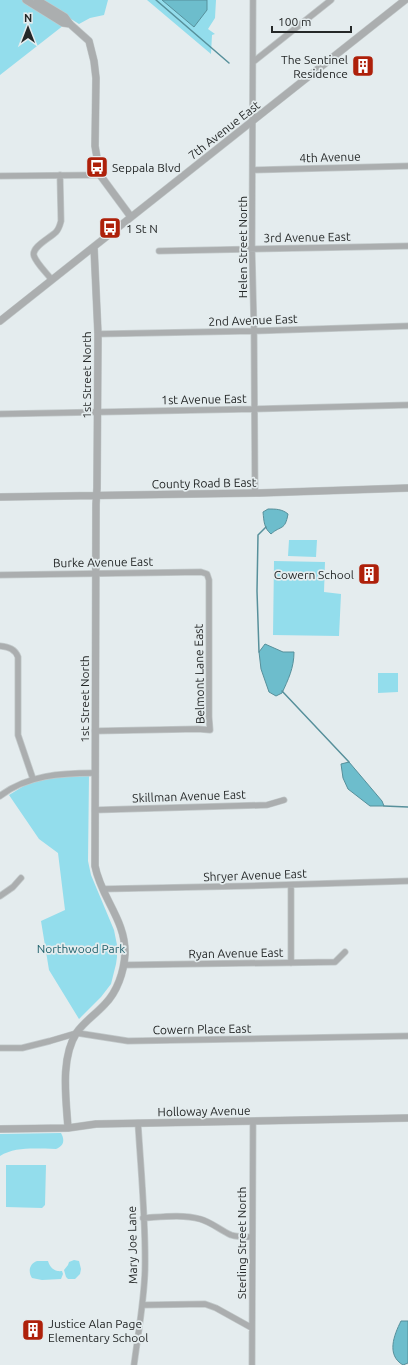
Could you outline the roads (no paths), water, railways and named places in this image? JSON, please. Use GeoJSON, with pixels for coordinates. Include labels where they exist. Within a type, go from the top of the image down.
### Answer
{"type":"FeatureCollection","features":[{"type":"Feature","properties":{"kind":"street"},"geometry":{"type":"LineString","coordinates":[[26,0],[63,22],[70,24]]}},
{"type":"Feature","properties":{"kind":"street"},"geometry":{"type":"LineString","coordinates":[[37,0],[65,17],[70,24],[89,41],[96,78],[95,146],[100,175],[132,217]]}},
{"type":"Feature","properties":{"kind":"street","name":"Helen Street North"},"geometry":{"type":"LineString","coordinates":[[253,0],[252,249],[254,331],[254,493]]}},
{"type":"Feature","properties":{"kind":"street"},"geometry":{"type":"LineString","coordinates":[[253,62],[331,0]]}},
{"type":"Feature","properties":{"kind":"street","name":"7th Avenue East"},"geometry":{"type":"LineString","coordinates":[[0,321],[51,279],[94,247],[405,0]]}},
{"type":"Feature","properties":{"kind":"street","name":"4th Avenue"},"geometry":{"type":"LineString","coordinates":[[253,170],[408,166]]}},
{"type":"Feature","properties":{"kind":"street"},"geometry":{"type":"LineString","coordinates":[[51,279],[35,259],[33,254],[34,249],[56,232],[60,227],[60,175]]}},
{"type":"Feature","properties":{"kind":"street"},"geometry":{"type":"LineString","coordinates":[[0,176],[100,175]]}},
{"type":"Feature","properties":{"kind":"street","name":"3rd Avenue East"},"geometry":{"type":"LineString","coordinates":[[159,251],[408,246]]}},
{"type":"Feature","properties":{"kind":"street","name":"1st Street North"},"geometry":{"type":"LineString","coordinates":[[68,1128],[65,1082],[68,1057],[77,1033],[112,996],[124,965],[125,954],[123,931],[98,878],[95,866],[94,773],[98,334],[94,247]]}},
{"type":"Feature","properties":{"kind":"street","name":"2nd Avenue East"},"geometry":{"type":"LineString","coordinates":[[98,334],[408,326]]}},
{"type":"Feature","properties":{"kind":"street","name":"1st Avenue East"},"geometry":{"type":"LineString","coordinates":[[0,414],[408,405]]}},
{"type":"Feature","properties":{"kind":"street","name":"County Road B East"},"geometry":{"type":"LineString","coordinates":[[0,497],[254,493],[408,488]]}},
{"type":"Feature","properties":{"kind":"street","name":"Burke Avenue East"},"geometry":{"type":"LineString","coordinates":[[0,575],[201,572],[207,574]]}},
{"type":"Feature","properties":{"kind":"street","name":"Belmont Lane East"},"geometry":{"type":"LineString","coordinates":[[95,731],[210,730],[209,580],[207,574]]}},
{"type":"Feature","properties":{"kind":"street"},"geometry":{"type":"LineString","coordinates":[[0,646],[14,650],[19,661],[18,735],[33,779]]}},
{"type":"Feature","properties":{"kind":"street"},"geometry":{"type":"LineString","coordinates":[[0,796],[14,787],[33,779],[64,774],[94,773]]}},
{"type":"Feature","properties":{"kind":"street","name":"Skillman Avenue East"},"geometry":{"type":"LineString","coordinates":[[95,810],[267,805],[284,800]]}},
{"type":"Feature","properties":{"kind":"street"},"geometry":{"type":"LineString","coordinates":[[0,896],[21,878]]}},
{"type":"Feature","properties":{"kind":"street","name":"Shryer Avenue East"},"geometry":{"type":"LineString","coordinates":[[103,889],[408,881]]}},
{"type":"Feature","properties":{"kind":"street"},"geometry":{"type":"LineString","coordinates":[[291,885],[291,963]]}},
{"type":"Feature","properties":{"kind":"street","name":"Ryan Avenue East"},"geometry":{"type":"LineString","coordinates":[[124,965],[335,962],[345,952]]}},
{"type":"Feature","properties":{"kind":"street","name":"Cowern Place East"},"geometry":{"type":"LineString","coordinates":[[0,1048],[22,1048],[50,1042],[77,1033],[116,1040],[140,1042],[408,1036]]}},
{"type":"Feature","properties":{"kind":"street","name":"Holloway Avenue"},"geometry":{"type":"LineString","coordinates":[[0,1129],[68,1128],[96,1124],[408,1118]]}},
{"type":"Feature","properties":{"kind":"street","name":"Sterling Street North"},"geometry":{"type":"LineString","coordinates":[[252,1365],[253,1121]]}},
{"type":"Feature","properties":{"kind":"street","name":"Mary Joe Lane"},"geometry":{"type":"LineString","coordinates":[[134,1365],[145,1270],[138,1123]]}},
{"type":"Feature","properties":{"kind":"street"},"geometry":{"type":"LineString","coordinates":[[143,1218],[187,1216],[206,1221],[230,1235],[252,1237]]}},
{"type":"Feature","properties":{"kind":"street"},"geometry":{"type":"LineString","coordinates":[[142,1305],[205,1304],[216,1308],[252,1328]]}},
{"type":"Feature","properties":{"kind":"waterway"},"geometry":{"type":"LineString","coordinates":[[156,0],[229,63]]}},
{"type":"Feature","properties":{"kind":"waterway"},"geometry":{"type":"LineString","coordinates":[[259,652],[257,591],[258,535],[266,527]]}},
{"type":"Feature","properties":{"kind":"waterway"},"geometry":{"type":"LineString","coordinates":[[282,691],[349,762]]}},
{"type":"Feature","properties":{"kind":"waterway"},"geometry":{"type":"LineString","coordinates":[[384,806],[408,807]]}},
{"type":"Feature","properties":{"kind":"place","name":"The Sentinel Residence"},"geometry":{"type":"Point","coordinates":[363,66]}},
{"type":"Feature","properties":{"kind":"place","name":"Seppala Blvd"},"geometry":{"type":"Point","coordinates":[97,167]}},
{"type":"Feature","properties":{"kind":"place","name":"1 St N"},"geometry":{"type":"Point","coordinates":[110,228]}},
{"type":"Feature","properties":{"kind":"place","name":"Cowern School"},"geometry":{"type":"Point","coordinates":[369,574]}},
{"type":"Feature","properties":{"kind":"place","name":"Justice Alan Page Elementary School"},"geometry":{"type":"Point","coordinates":[33,1330]}},
{"type":"Feature","properties":{"kind":"park label","name":"Northwood Park"},"geometry":{"type":"Point","coordinates":[81,948]}}]}
